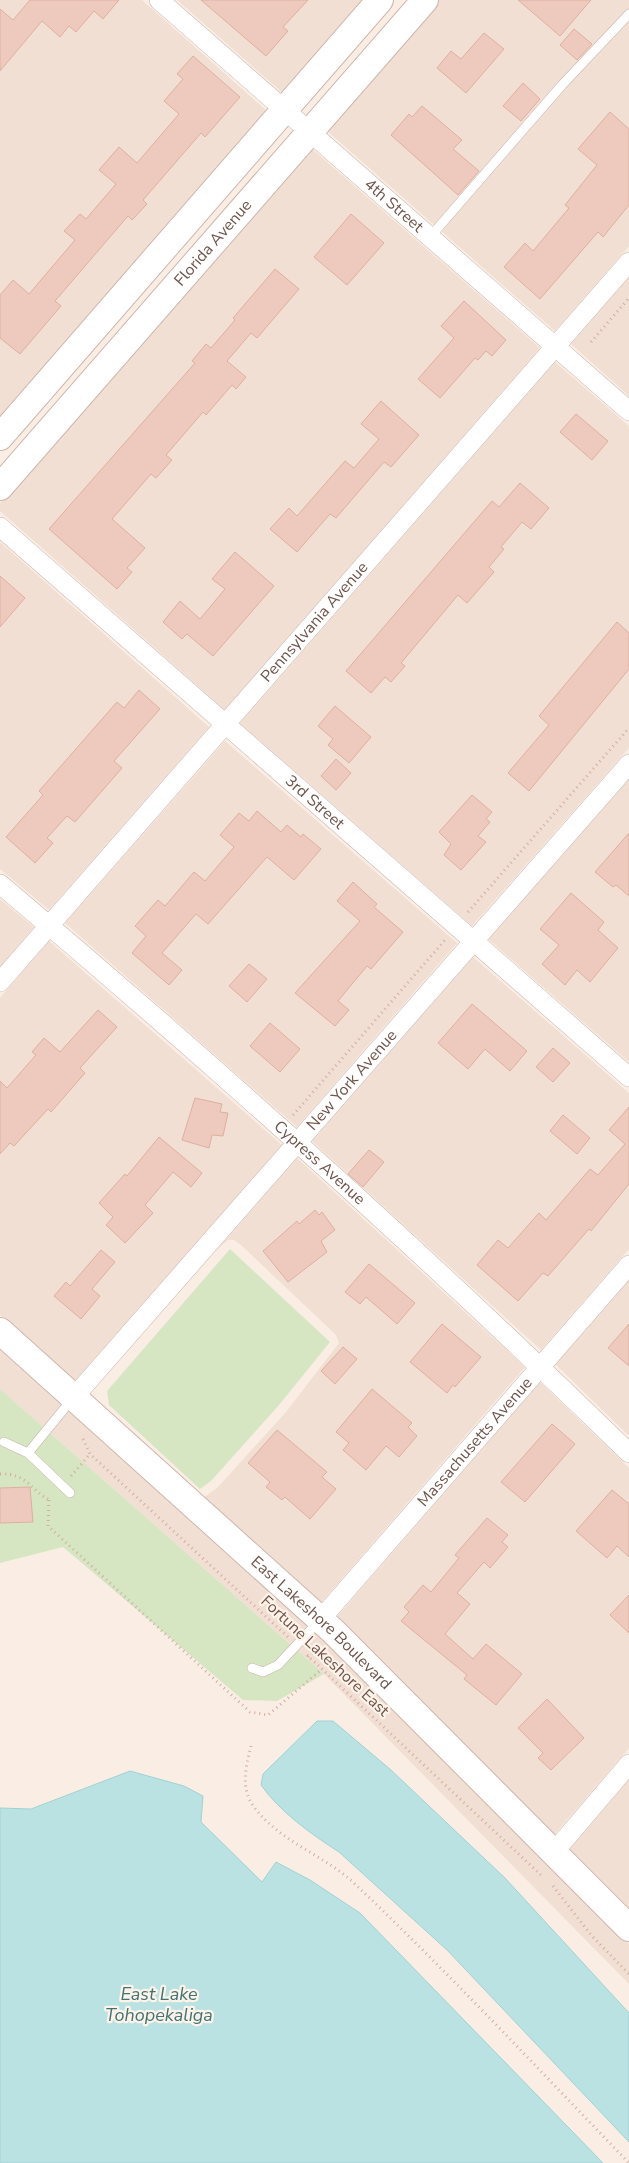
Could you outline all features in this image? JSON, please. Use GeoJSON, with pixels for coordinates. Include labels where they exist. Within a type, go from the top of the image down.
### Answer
{"type":"FeatureCollection","features":[{"type":"Feature","properties":{"kind":"main road"},"geometry":{"type":"LineString","coordinates":[[0,437],[380,0]]}},
{"type":"Feature","properties":{"kind":"main road","name":"Florida Avenue"},"geometry":{"type":"LineString","coordinates":[[0,487],[426,0]]}},
{"type":"Feature","properties":{"kind":"main road","name":"East Lakeshore Boulevard"},"geometry":{"type":"LineString","coordinates":[[0,1331],[68,1405],[320,1620],[629,1928]]}},
{"type":"Feature","properties":{"kind":"street","name":"4th Street"},"geometry":{"type":"LineString","coordinates":[[159,0],[629,411]]}},
{"type":"Feature","properties":{"kind":"street","name":"Pennsylvania Avenue"},"geometry":{"type":"LineString","coordinates":[[0,982],[629,262]]}},
{"type":"Feature","properties":{"kind":"street","name":"3rd Street"},"geometry":{"type":"LineString","coordinates":[[0,527],[629,1077]]}},
{"type":"Feature","properties":{"kind":"street","name":"New York Avenue"},"geometry":{"type":"LineString","coordinates":[[68,1405],[629,764]]}},
{"type":"Feature","properties":{"kind":"street","name":"Cypress Avenue"},"geometry":{"type":"LineString","coordinates":[[0,884],[297,1143],[540,1366],[629,1453]]}},
{"type":"Feature","properties":{"kind":"street","name":"Massachusetts Avenue"},"geometry":{"type":"LineString","coordinates":[[320,1620],[629,1265]]}},
{"type":"Feature","properties":{"kind":"street"},"geometry":{"type":"LineString","coordinates":[[554,1852],[629,1764]]}},
{"type":"Feature","properties":{"kind":"lane"},"geometry":{"type":"LineString","coordinates":[[430,237],[562,85],[629,14]]}},
{"type":"Feature","properties":{"kind":"lane"},"geometry":{"type":"LineString","coordinates":[[28,1453],[68,1405]]}},
{"type":"Feature","properties":{"kind":"lane"},"geometry":{"type":"LineString","coordinates":[[4,1442],[28,1453],[70,1493]]}},
{"type":"Feature","properties":{"kind":"lane"},"geometry":{"type":"LineString","coordinates":[[252,1668],[263,1672],[278,1664],[320,1620]]}},
{"type":"Feature","properties":{"kind":"path"},"geometry":{"type":"LineString","coordinates":[[591,342],[629,298]]}},
{"type":"Feature","properties":{"kind":"path","name":"Fortune Lakeshore East"},"geometry":{"type":"LineString","coordinates":[[68,1405],[90,1454],[296,1645],[508,1847],[550,1883],[591,1934],[629,1974]]}},
{"type":"Feature","properties":{"kind":"path"},"geometry":{"type":"LineString","coordinates":[[49,1500],[48,1526],[250,1712],[268,1715],[322,1670]]}},
{"type":"Feature","properties":{"kind":"path"},"geometry":{"type":"LineString","coordinates":[[251,1746],[244,1771],[247,1794],[278,1832],[353,1882],[414,1940],[629,2163]]}},
{"type":"Feature","properties":{"kind":"shaded area"},"geometry":{"type":"Polygon","coordinates":[[[0,0],[142,0],[268,112],[0,421],[0,0]]]}},
{"type":"Feature","properties":{"kind":"shaded area"},"geometry":{"type":"Polygon","coordinates":[[[177,0],[366,0],[284,94],[177,0]]]}},
{"type":"Feature","properties":{"kind":"shaded area"},"geometry":{"type":"Polygon","coordinates":[[[439,0],[629,0],[629,246],[555,331],[326,130],[439,0]]]}},
{"type":"Feature","properties":{"kind":"shaded area"},"geometry":{"type":"Polygon","coordinates":[[[311,148],[540,348],[225,710],[0,511],[0,503],[311,148]]]}},
{"type":"Feature","properties":{"kind":"shaded area"},"geometry":{"type":"Polygon","coordinates":[[[629,277],[629,396],[571,344],[629,277]]]}},
{"type":"Feature","properties":{"kind":"shaded area"},"geometry":{"type":"Polygon","coordinates":[[[555,362],[629,426],[629,748],[472,926],[240,723],[555,362]]]}},
{"type":"Feature","properties":{"kind":"shaded area"},"geometry":{"type":"Polygon","coordinates":[[[0,542],[209,727],[49,910],[0,869],[0,542]]]}},
{"type":"Feature","properties":{"kind":"shaded area"},"geometry":{"type":"Polygon","coordinates":[[[225,741],[457,943],[297,1127],[65,923],[225,741]]]}},
{"type":"Feature","properties":{"kind":"shaded area"},"geometry":{"type":"Polygon","coordinates":[[[629,779],[629,1062],[488,939],[629,779]]]}},
{"type":"Feature","properties":{"kind":"shaded area"},"geometry":{"type":"Polygon","coordinates":[[[0,899],[34,927],[0,967],[0,899]]]}},
{"type":"Feature","properties":{"kind":"shaded area"},"geometry":{"type":"Polygon","coordinates":[[[49,941],[282,1145],[75,1381],[0,1315],[0,998],[49,941]]]}},
{"type":"Feature","properties":{"kind":"shaded area"},"geometry":{"type":"Polygon","coordinates":[[[473,957],[629,1093],[629,1249],[541,1350],[312,1141],[473,957]]]}},
{"type":"Feature","properties":{"kind":"shaded area"},"geometry":{"type":"Polygon","coordinates":[[[297,1158],[525,1367],[320,1604],[203,1498],[217,1488],[286,1412],[339,1343],[336,1335],[234,1240],[228,1240],[216,1251],[297,1158]]]}},
{"type":"Feature","properties":{"kind":"shaded area"},"geometry":{"type":"Polygon","coordinates":[[[629,1280],[629,1436],[555,1364],[629,1280]]]}},
{"type":"Feature","properties":{"kind":"shaded area"},"geometry":{"type":"Polygon","coordinates":[[[0,1346],[325,1639],[629,1944],[629,1984],[324,1674],[0,1389],[0,1346]]]}},
{"type":"Feature","properties":{"kind":"shaded area"},"geometry":{"type":"Polygon","coordinates":[[[540,1382],[629,1468],[629,1748],[554,1835],[336,1618],[540,1382]]]}},
{"type":"Feature","properties":{"kind":"shaded area"},"geometry":{"type":"Polygon","coordinates":[[[629,1780],[629,1911],[569,1850],[629,1780]]]}},
{"type":"Feature","properties":{"kind":"green space"},"geometry":{"type":"Polygon","coordinates":[[[230,1249],[330,1342],[279,1405],[211,1481],[200,1489],[109,1405],[107,1391],[230,1249]]]}},
{"type":"Feature","properties":{"kind":"green space"},"geometry":{"type":"Polygon","coordinates":[[[0,1389],[324,1674],[277,1701],[243,1700],[63,1547],[0,1563],[0,1389]]]}},
{"type":"Feature","properties":{"kind":"water"},"geometry":{"type":"Polygon","coordinates":[[[317,1721],[333,1721],[391,1770],[505,1878],[629,2013],[629,2142],[447,1950],[339,1852],[307,1830],[287,1813],[261,1785],[263,1774],[317,1721]]]}},
{"type":"Feature","properties":{"kind":"water","name":"East Lake Tohopekaliga"},"geometry":{"type":"Polygon","coordinates":[[[130,1771],[184,1786],[203,1796],[201,1822],[262,1882],[276,1862],[310,1880],[360,1913],[603,2163],[0,2163],[0,1808],[31,1809],[130,1771]]]}},
{"type":"Feature","properties":{"kind":"building"},"geometry":{"type":"Polygon","coordinates":[[[30,0],[119,0],[103,19],[94,11],[76,32],[69,26],[60,37],[42,21],[0,71],[0,9],[13,20],[30,0]]]}},
{"type":"Feature","properties":{"kind":"building"},"geometry":{"type":"Polygon","coordinates":[[[201,0],[308,0],[283,27],[288,31],[266,56],[201,0]]]}},
{"type":"Feature","properties":{"kind":"building"},"geometry":{"type":"Polygon","coordinates":[[[518,0],[591,0],[560,36],[518,0]]]}},
{"type":"Feature","properties":{"kind":"building"},"geometry":{"type":"Polygon","coordinates":[[[574,29],[592,44],[577,60],[560,45],[574,29]]]}},
{"type":"Feature","properties":{"kind":"building"},"geometry":{"type":"Polygon","coordinates":[[[484,33],[504,49],[466,93],[437,68],[451,51],[461,59],[484,33]]]}},
{"type":"Feature","properties":{"kind":"building"},"geometry":{"type":"Polygon","coordinates":[[[193,56],[240,97],[205,137],[201,133],[143,200],[147,204],[132,220],[128,216],[55,301],[61,306],[20,354],[0,338],[0,295],[13,280],[29,294],[75,240],[64,231],[80,214],[86,219],[116,184],[99,170],[119,147],[137,163],[179,114],[164,101],[183,79],[177,74],[193,56]]]}},
{"type":"Feature","properties":{"kind":"building"},"geometry":{"type":"Polygon","coordinates":[[[523,83],[540,99],[521,121],[503,106],[523,83]]]}},
{"type":"Feature","properties":{"kind":"building"},"geometry":{"type":"Polygon","coordinates":[[[422,106],[462,140],[453,149],[479,171],[458,195],[391,135],[409,114],[412,117],[422,106]]]}},
{"type":"Feature","properties":{"kind":"building"},"geometry":{"type":"Polygon","coordinates":[[[610,112],[629,129],[629,205],[603,237],[598,232],[540,299],[504,267],[525,243],[533,251],[569,208],[565,205],[597,165],[578,149],[610,112]]]}},
{"type":"Feature","properties":{"kind":"building"},"geometry":{"type":"Polygon","coordinates":[[[351,214],[384,243],[347,285],[314,257],[351,214]]]}},
{"type":"Feature","properties":{"kind":"building"},"geometry":{"type":"Polygon","coordinates":[[[275,269],[299,289],[257,338],[251,333],[227,361],[246,377],[236,389],[232,385],[206,415],[203,412],[166,455],[172,460],[156,478],[151,474],[112,519],[145,548],[127,568],[132,572],[117,589],[49,529],[195,363],[192,361],[206,344],[211,348],[235,320],[233,318],[275,269]]]}},
{"type":"Feature","properties":{"kind":"building"},"geometry":{"type":"Polygon","coordinates":[[[464,301],[506,340],[492,356],[486,351],[478,360],[475,358],[440,398],[418,379],[454,338],[441,326],[464,301]]]}},
{"type":"Feature","properties":{"kind":"building"},"geometry":{"type":"Polygon","coordinates":[[[381,401],[419,435],[391,467],[384,462],[336,518],[330,514],[297,552],[270,529],[289,508],[297,516],[345,461],[354,468],[379,439],[361,424],[381,401]]]}},
{"type":"Feature","properties":{"kind":"building"},"geometry":{"type":"Polygon","coordinates":[[[576,414],[608,441],[592,460],[560,432],[576,414]]]}},
{"type":"Feature","properties":{"kind":"building"},"geometry":{"type":"Polygon","coordinates":[[[520,483],[549,508],[531,529],[522,522],[501,547],[504,549],[489,567],[494,572],[467,603],[458,595],[401,663],[405,666],[391,682],[385,677],[371,693],[346,671],[492,501],[499,507],[520,483]]]}},
{"type":"Feature","properties":{"kind":"building"},"geometry":{"type":"Polygon","coordinates":[[[235,552],[274,586],[213,656],[187,634],[182,639],[163,622],[180,601],[200,619],[225,589],[212,579],[235,552]]]}},
{"type":"Feature","properties":{"kind":"building"},"geometry":{"type":"Polygon","coordinates":[[[0,576],[25,598],[0,627],[0,576]]]}},
{"type":"Feature","properties":{"kind":"building"},"geometry":{"type":"Polygon","coordinates":[[[617,622],[629,633],[629,669],[529,791],[508,773],[549,725],[539,716],[617,622]]]}},
{"type":"Feature","properties":{"kind":"building"},"geometry":{"type":"Polygon","coordinates":[[[139,690],[160,709],[114,761],[122,768],[75,822],[67,816],[47,838],[53,843],[35,863],[6,837],[43,795],[39,791],[117,702],[124,708],[139,690]]]}},
{"type":"Feature","properties":{"kind":"building"},"geometry":{"type":"Polygon","coordinates":[[[335,706],[371,737],[349,763],[328,745],[333,739],[318,726],[335,706]]]}},
{"type":"Feature","properties":{"kind":"building"},"geometry":{"type":"Polygon","coordinates":[[[336,759],[351,773],[336,790],[321,776],[336,759]]]}},
{"type":"Feature","properties":{"kind":"building"},"geometry":{"type":"Polygon","coordinates":[[[472,795],[492,812],[486,819],[490,822],[478,836],[486,842],[461,870],[444,855],[451,844],[439,832],[472,795]]]}},
{"type":"Feature","properties":{"kind":"building"},"geometry":{"type":"Polygon","coordinates":[[[257,811],[281,832],[287,825],[301,837],[303,834],[321,849],[294,880],[267,857],[208,924],[196,914],[162,953],[182,970],[169,985],[132,953],[146,936],[135,926],[158,900],[165,906],[194,872],[205,881],[234,847],[220,835],[239,813],[249,821],[257,811]]]}},
{"type":"Feature","properties":{"kind":"building"},"geometry":{"type":"Polygon","coordinates":[[[629,833],[629,896],[616,885],[613,887],[595,872],[629,833]]]}},
{"type":"Feature","properties":{"kind":"building"},"geometry":{"type":"Polygon","coordinates":[[[353,882],[377,904],[374,907],[403,932],[371,969],[367,966],[338,1001],[349,1010],[335,1026],[295,993],[360,921],[337,901],[353,882]]]}},
{"type":"Feature","properties":{"kind":"building"},"geometry":{"type":"Polygon","coordinates":[[[571,893],[604,922],[598,930],[618,948],[590,982],[577,970],[565,985],[542,964],[559,945],[540,929],[571,893]]]}},
{"type":"Feature","properties":{"kind":"building"},"geometry":{"type":"Polygon","coordinates":[[[249,964],[267,979],[247,1002],[229,986],[249,964]]]}},
{"type":"Feature","properties":{"kind":"building"},"geometry":{"type":"Polygon","coordinates":[[[472,1004],[527,1051],[510,1071],[485,1049],[468,1069],[438,1043],[472,1004]]]}},
{"type":"Feature","properties":{"kind":"building"},"geometry":{"type":"Polygon","coordinates":[[[98,1010],[117,1027],[80,1068],[85,1073],[51,1112],[48,1109],[14,1146],[10,1143],[0,1154],[0,1081],[7,1088],[36,1055],[32,1052],[44,1038],[60,1052],[98,1010]]]}},
{"type":"Feature","properties":{"kind":"building"},"geometry":{"type":"Polygon","coordinates":[[[270,1023],[300,1049],[280,1072],[250,1046],[270,1023]]]}},
{"type":"Feature","properties":{"kind":"building"},"geometry":{"type":"Polygon","coordinates":[[[553,1048],[570,1063],[553,1082],[536,1067],[553,1048]]]}},
{"type":"Feature","properties":{"kind":"building"},"geometry":{"type":"Polygon","coordinates":[[[195,1098],[222,1104],[220,1112],[228,1113],[223,1136],[212,1135],[209,1148],[182,1140],[195,1098]]]}},
{"type":"Feature","properties":{"kind":"building"},"geometry":{"type":"Polygon","coordinates":[[[629,1107],[629,1184],[591,1231],[589,1229],[548,1276],[543,1273],[518,1301],[477,1265],[498,1240],[508,1248],[539,1213],[546,1220],[590,1169],[598,1175],[625,1144],[609,1130],[629,1107]]]}},
{"type":"Feature","properties":{"kind":"building"},"geometry":{"type":"Polygon","coordinates":[[[563,1115],[590,1138],[577,1154],[550,1131],[563,1115]]]}},
{"type":"Feature","properties":{"kind":"building"},"geometry":{"type":"Polygon","coordinates":[[[159,1137],[202,1173],[191,1187],[173,1172],[145,1205],[153,1213],[125,1243],[106,1225],[113,1217],[99,1203],[125,1174],[127,1176],[159,1137]]]}},
{"type":"Feature","properties":{"kind":"building"},"geometry":{"type":"Polygon","coordinates":[[[369,1150],[384,1162],[363,1187],[348,1174],[369,1150]]]}},
{"type":"Feature","properties":{"kind":"building"},"geometry":{"type":"Polygon","coordinates":[[[315,1210],[319,1215],[322,1212],[335,1230],[321,1241],[327,1252],[288,1282],[263,1251],[297,1221],[299,1224],[315,1210]]]}},
{"type":"Feature","properties":{"kind":"building"},"geometry":{"type":"Polygon","coordinates":[[[101,1250],[115,1262],[92,1289],[100,1296],[81,1319],[54,1296],[66,1282],[70,1286],[101,1250]]]}},
{"type":"Feature","properties":{"kind":"building"},"geometry":{"type":"Polygon","coordinates":[[[369,1264],[415,1303],[397,1324],[366,1297],[360,1304],[345,1292],[369,1264]]]}},
{"type":"Feature","properties":{"kind":"building"},"geometry":{"type":"Polygon","coordinates":[[[442,1324],[481,1357],[455,1387],[453,1385],[447,1393],[410,1362],[442,1324]]]}},
{"type":"Feature","properties":{"kind":"building"},"geometry":{"type":"Polygon","coordinates":[[[629,1324],[629,1366],[608,1348],[629,1324]]]}},
{"type":"Feature","properties":{"kind":"building"},"geometry":{"type":"Polygon","coordinates":[[[343,1347],[357,1359],[335,1384],[321,1371],[343,1347]]]}},
{"type":"Feature","properties":{"kind":"building"},"geometry":{"type":"Polygon","coordinates":[[[372,1389],[412,1423],[408,1427],[417,1436],[399,1457],[386,1446],[366,1470],[343,1450],[349,1443],[336,1432],[372,1389]]]}},
{"type":"Feature","properties":{"kind":"building"},"geometry":{"type":"Polygon","coordinates":[[[552,1424],[575,1444],[525,1502],[501,1482],[552,1424]]]}},
{"type":"Feature","properties":{"kind":"building"},"geometry":{"type":"Polygon","coordinates":[[[277,1430],[327,1472],[322,1477],[336,1489],[310,1519],[285,1497],[282,1500],[266,1487],[270,1482],[248,1463],[277,1430]]]}},
{"type":"Feature","properties":{"kind":"building"},"geometry":{"type":"Polygon","coordinates":[[[30,1487],[33,1522],[0,1523],[0,1488],[30,1487]]]}},
{"type":"Feature","properties":{"kind":"building"},"geometry":{"type":"Polygon","coordinates":[[[612,1490],[629,1504],[629,1557],[617,1546],[607,1558],[576,1531],[612,1490]]]}},
{"type":"Feature","properties":{"kind":"building"},"geometry":{"type":"Polygon","coordinates":[[[487,1518],[508,1535],[502,1542],[508,1547],[490,1568],[484,1562],[457,1593],[470,1604],[445,1634],[473,1659],[486,1644],[522,1674],[496,1705],[464,1679],[467,1675],[401,1621],[409,1612],[404,1607],[423,1585],[431,1592],[459,1558],[455,1555],[487,1518]]]}},
{"type":"Feature","properties":{"kind":"building"},"geometry":{"type":"Polygon","coordinates":[[[629,1595],[629,1633],[610,1615],[629,1595]]]}},
{"type":"Feature","properties":{"kind":"building"},"geometry":{"type":"Polygon","coordinates":[[[547,1699],[584,1738],[551,1770],[538,1758],[543,1753],[518,1728],[547,1699]]]}}]}
